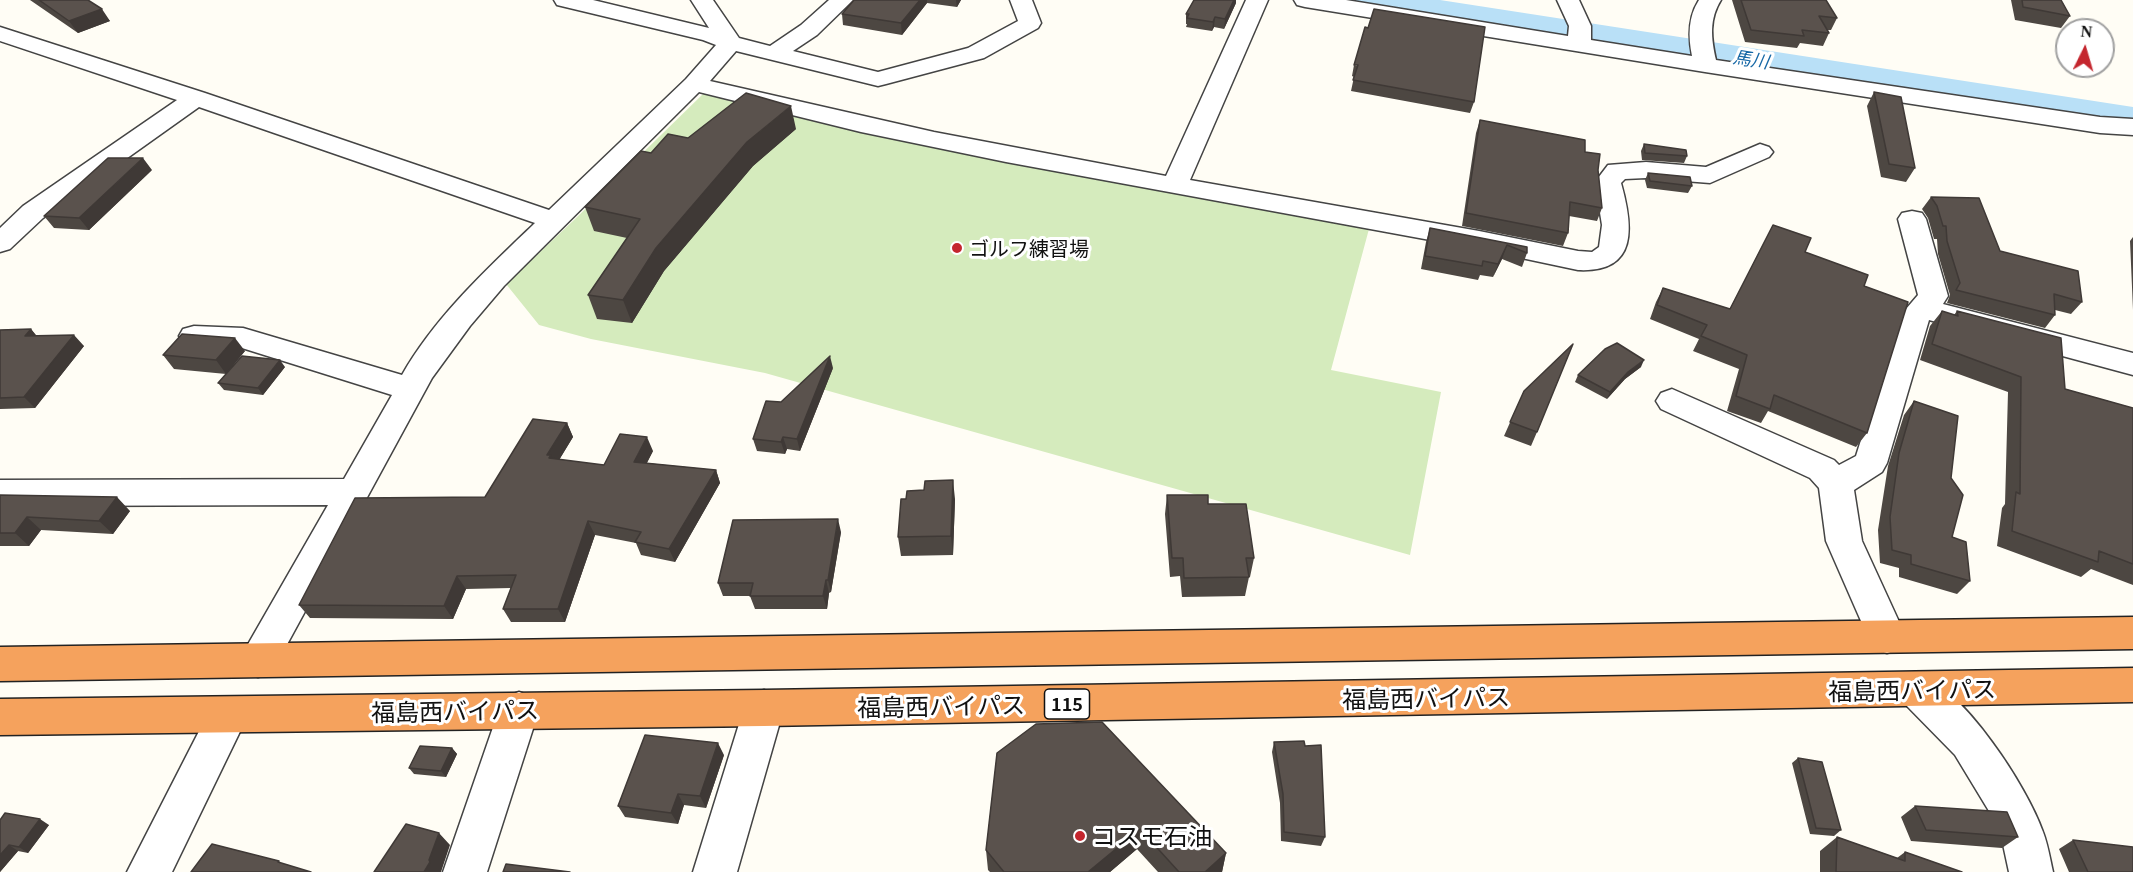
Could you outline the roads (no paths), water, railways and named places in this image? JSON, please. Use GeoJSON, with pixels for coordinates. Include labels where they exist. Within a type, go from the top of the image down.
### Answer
{"type":"FeatureCollection","features":[{"type":"Feature","properties":{"kind":"highway"},"geometry":{"type":"LineString","coordinates":[[0,664],[2133,633]]}},
{"type":"Feature","properties":{"kind":"highway","name":"福島西バイパス"},"geometry":{"type":"LineString","coordinates":[[0,717],[764,708],[2133,686]]}},
{"type":"Feature","properties":{"kind":"street"},"geometry":{"type":"LineString","coordinates":[[566,0],[878,79],[976,53],[1030,23],[1021,0]]}},
{"type":"Feature","properties":{"kind":"street"},"geometry":{"type":"LineString","coordinates":[[702,0],[731,43]]}},
{"type":"Feature","properties":{"kind":"street"},"geometry":{"type":"LineString","coordinates":[[773,54],[809,30],[842,0]]}},
{"type":"Feature","properties":{"kind":"street"},"geometry":{"type":"LineString","coordinates":[[1175,185],[1257,0]]}},
{"type":"Feature","properties":{"kind":"street"},"geometry":{"type":"LineString","coordinates":[[1305,0],[1580,35],[2089,123],[2133,127]]}},
{"type":"Feature","properties":{"kind":"street"},"geometry":{"type":"LineString","coordinates":[[1568,0],[1580,35]]}},
{"type":"Feature","properties":{"kind":"street"},"geometry":{"type":"LineString","coordinates":[[1703,56],[1702,13],[1710,0]]}},
{"type":"Feature","properties":{"kind":"street"},"geometry":{"type":"LineString","coordinates":[[0,34],[196,98],[555,221]]}},
{"type":"Feature","properties":{"kind":"street"},"geometry":{"type":"LineString","coordinates":[[258,660],[418,373],[494,279],[694,84],[731,43]]}},
{"type":"Feature","properties":{"kind":"street"},"geometry":{"type":"LineString","coordinates":[[862,124],[878,79]]}},
{"type":"Feature","properties":{"kind":"street"},"geometry":{"type":"LineString","coordinates":[[694,84],[862,124],[1175,185],[1498,243],[1568,259],[1597,261],[1608,256],[1614,243],[1617,227],[1608,182],[1617,171],[1646,170],[1710,175],[1760,152]]}},
{"type":"Feature","properties":{"kind":"street"},"geometry":{"type":"LineString","coordinates":[[0,243],[33,212],[196,98]]}},
{"type":"Feature","properties":{"kind":"street"},"geometry":{"type":"LineString","coordinates":[[1836,484],[1870,463],[1915,316],[1933,296],[1912,219]]}},
{"type":"Feature","properties":{"kind":"street"},"geometry":{"type":"LineString","coordinates":[[1923,309],[2133,364]]}},
{"type":"Feature","properties":{"kind":"street"},"geometry":{"type":"LineString","coordinates":[[194,336],[243,338],[410,389]]}},
{"type":"Feature","properties":{"kind":"street"},"geometry":{"type":"LineString","coordinates":[[1672,401],[1822,470],[1836,484],[1844,541],[1887,638]]}},
{"type":"Feature","properties":{"kind":"street"},"geometry":{"type":"LineString","coordinates":[[0,493],[353,492]]}},
{"type":"Feature","properties":{"kind":"street"},"geometry":{"type":"LineString","coordinates":[[1918,691],[1969,742],[2007,802],[2022,833],[2031,872]]}},
{"type":"Feature","properties":{"kind":"street"},"geometry":{"type":"LineString","coordinates":[[715,872],[764,708]]}},
{"type":"Feature","properties":{"kind":"street"},"geometry":{"type":"LineString","coordinates":[[465,872],[519,710]]}},
{"type":"Feature","properties":{"kind":"street"},"geometry":{"type":"LineString","coordinates":[[149,872],[228,715]]}},
{"type":"Feature","properties":{"kind":"waterway","name":"馬川"},"geometry":{"type":"LineString","coordinates":[[1370,0],[2133,119]]}},
{"type":"Feature","properties":{"kind":"place","name":"ゴルフ練習場"},"geometry":{"type":"Point","coordinates":[957,248]}},
{"type":"Feature","properties":{"kind":"place","name":"コスモ石油"},"geometry":{"type":"Point","coordinates":[1080,836]}}]}
